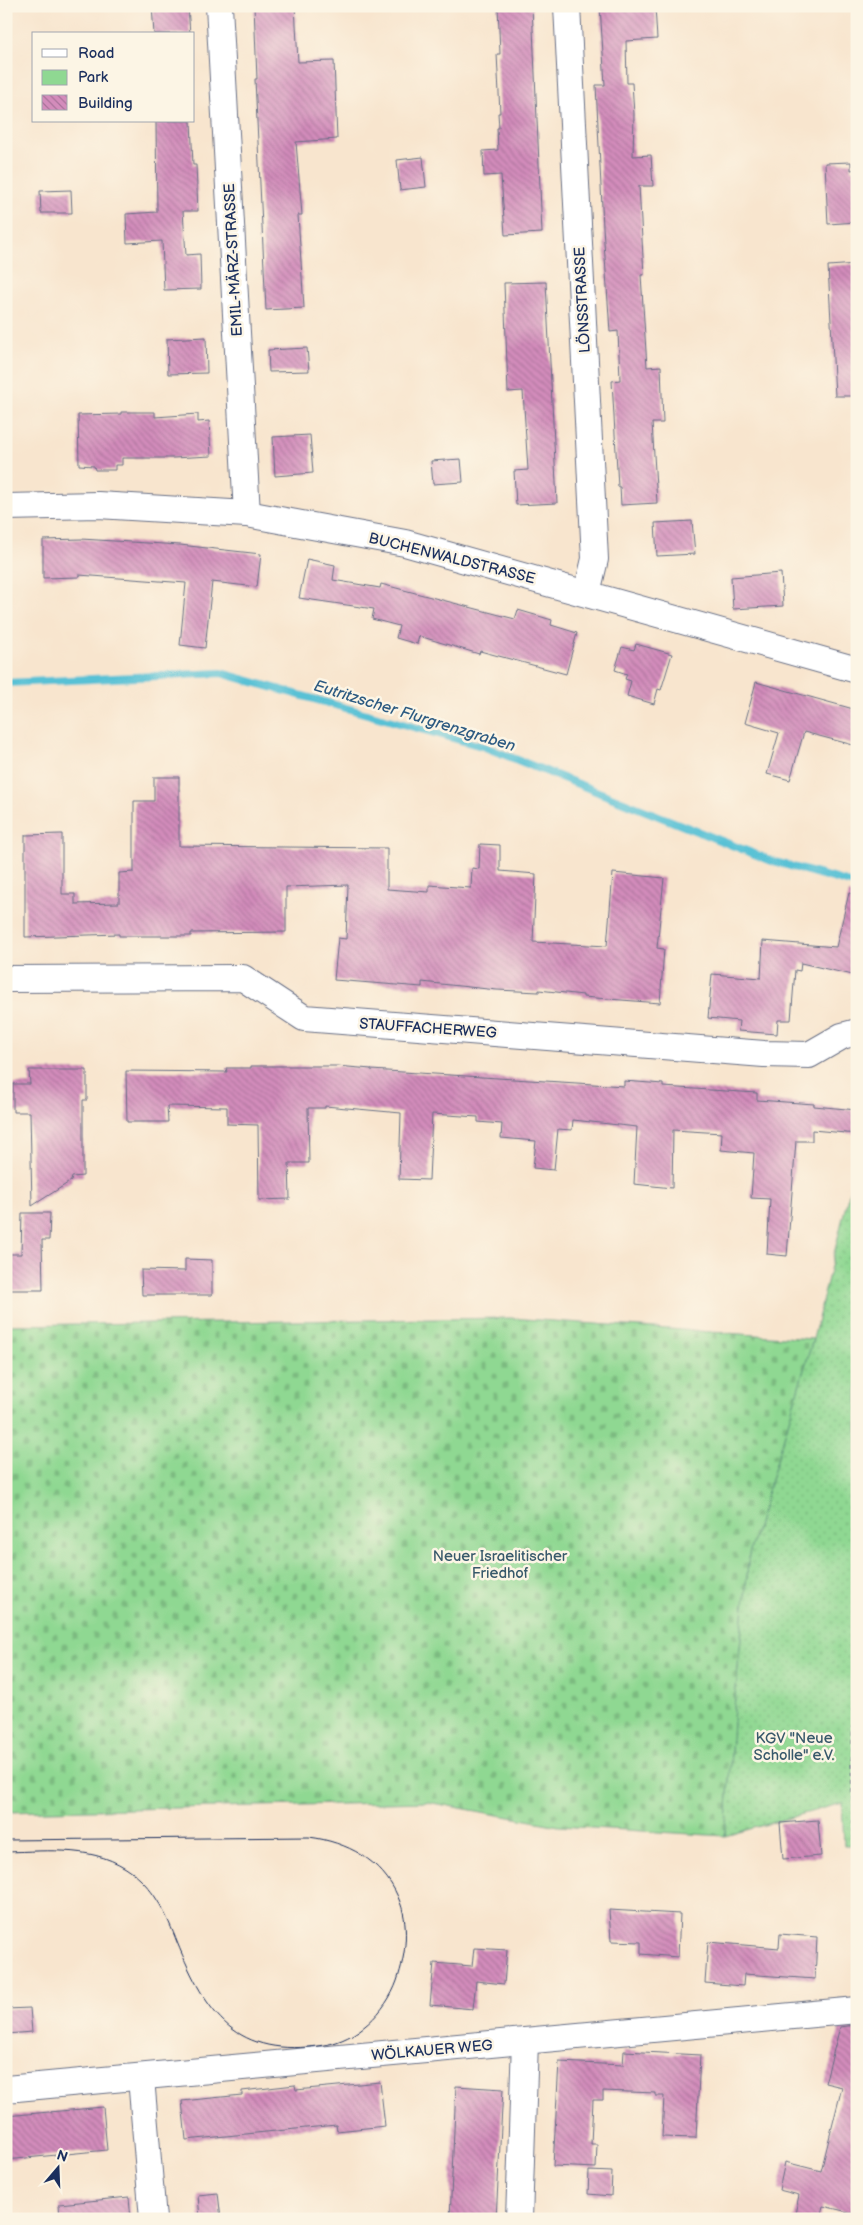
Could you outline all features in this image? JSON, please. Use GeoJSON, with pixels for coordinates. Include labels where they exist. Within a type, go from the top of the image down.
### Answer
{"type":"FeatureCollection","features":[{"type":"Feature","properties":{"kind":"street","name":"EMIL-MÄRZ-STRASSE"},"geometry":{"type":"LineString","coordinates":[[219,6],[247,514]]}},
{"type":"Feature","properties":{"kind":"street","name":"LÖNSSTRASSE"},"geometry":{"type":"LineString","coordinates":[[567,6],[595,559],[587,593]]}},
{"type":"Feature","properties":{"kind":"street","name":"BUCHENWALDSTRASSE"},"geometry":{"type":"LineString","coordinates":[[6,506],[98,505],[247,514],[405,543],[857,670]]}},
{"type":"Feature","properties":{"kind":"street","name":"STAUFFACHERWEG"},"geometry":{"type":"LineString","coordinates":[[6,979],[243,978],[304,1018],[764,1054],[809,1055],[842,1036],[857,1032]]}},
{"type":"Feature","properties":{"kind":"street","name":"WÖLKAUER WEG"},"geometry":{"type":"LineString","coordinates":[[6,2089],[141,2078],[857,2010]]}},
{"type":"Feature","properties":{"kind":"street"},"geometry":{"type":"LineString","coordinates":[[519,2219],[525,2041]]}},
{"type":"Feature","properties":{"kind":"street"},"geometry":{"type":"LineString","coordinates":[[141,2078],[153,2219]]}},
{"type":"Feature","properties":{"kind":"path"},"geometry":{"type":"LineString","coordinates":[[857,1637],[855,1750],[857,1937]]}},
{"type":"Feature","properties":{"kind":"green space","name":"KGV \"Neue Scholle\" e.V."},"geometry":{"type":"Polygon","coordinates":[[[857,1160],[857,1845],[844,1845],[842,1803],[725,1836],[734,1708],[749,1554],[813,1339],[857,1160]]]}},
{"type":"Feature","properties":{"kind":"green space","name":"Neuer Israelitischer Friedhof"},"geometry":{"type":"Polygon","coordinates":[[[510,1318],[813,1339],[749,1554],[734,1708],[725,1836],[559,1826],[427,1802],[6,1812],[6,1325],[510,1318]]]}},
{"type":"Feature","properties":{"kind":"building"},"geometry":{"type":"Polygon","coordinates":[[[152,6],[188,6],[190,32],[154,32],[152,6]]]}},
{"type":"Feature","properties":{"kind":"building"},"geometry":{"type":"Polygon","coordinates":[[[254,6],[295,6],[298,62],[334,61],[337,139],[296,142],[302,215],[298,215],[304,308],[266,310],[255,79],[257,79],[254,6]]]}},
{"type":"Feature","properties":{"kind":"building"},"geometry":{"type":"Polygon","coordinates":[[[498,6],[532,6],[542,233],[505,235],[501,175],[484,176],[483,151],[498,150],[497,128],[499,128],[498,113],[500,113],[497,54],[500,54],[498,6]]]}},
{"type":"Feature","properties":{"kind":"building"},"geometry":{"type":"Polygon","coordinates":[[[600,6],[655,6],[657,39],[626,41],[627,83],[632,83],[634,114],[633,156],[651,155],[653,186],[639,186],[644,275],[641,275],[647,367],[661,366],[663,423],[652,423],[657,503],[621,505],[620,487],[618,487],[612,381],[620,380],[618,331],[610,332],[596,85],[605,85],[600,6]]]}},
{"type":"Feature","properties":{"kind":"building"},"geometry":{"type":"Polygon","coordinates":[[[156,122],[191,122],[193,165],[196,165],[198,211],[183,211],[186,255],[200,254],[201,289],[164,290],[162,241],[127,243],[126,214],[157,212],[156,122]]]}},
{"type":"Feature","properties":{"kind":"building"},"geometry":{"type":"Polygon","coordinates":[[[423,157],[426,187],[400,190],[397,160],[423,157]]]}},
{"type":"Feature","properties":{"kind":"building"},"geometry":{"type":"Polygon","coordinates":[[[851,162],[851,170],[857,169],[857,222],[828,224],[825,163],[851,162]]]}},
{"type":"Feature","properties":{"kind":"building"},"geometry":{"type":"Polygon","coordinates":[[[71,190],[72,213],[41,213],[40,191],[71,190]]]}},
{"type":"Feature","properties":{"kind":"building"},"geometry":{"type":"Polygon","coordinates":[[[857,264],[857,396],[835,396],[828,266],[857,264]]]}},
{"type":"Feature","properties":{"kind":"building"},"geometry":{"type":"Polygon","coordinates":[[[546,282],[557,503],[516,505],[514,471],[528,470],[523,391],[508,392],[504,283],[546,282]]]}},
{"type":"Feature","properties":{"kind":"building"},"geometry":{"type":"Polygon","coordinates":[[[206,337],[207,373],[168,374],[167,339],[206,337]]]}},
{"type":"Feature","properties":{"kind":"building"},"geometry":{"type":"Polygon","coordinates":[[[307,348],[309,371],[269,372],[268,350],[307,348]]]}},
{"type":"Feature","properties":{"kind":"building"},"geometry":{"type":"Polygon","coordinates":[[[121,412],[155,412],[155,417],[198,414],[198,422],[209,421],[211,456],[122,458],[122,465],[115,465],[115,470],[95,470],[94,466],[79,465],[78,415],[121,414],[121,412]]]}},
{"type":"Feature","properties":{"kind":"building"},"geometry":{"type":"Polygon","coordinates":[[[310,435],[313,473],[275,476],[273,437],[310,435]]]}},
{"type":"Feature","properties":{"kind":"building"},"geometry":{"type":"Polygon","coordinates":[[[461,459],[463,482],[433,484],[431,461],[461,459]]]}},
{"type":"Feature","properties":{"kind":"building"},"geometry":{"type":"Polygon","coordinates":[[[692,521],[695,554],[657,556],[655,523],[692,521]]]}},
{"type":"Feature","properties":{"kind":"building"},"geometry":{"type":"Polygon","coordinates":[[[81,539],[180,545],[261,554],[257,587],[212,582],[205,648],[180,645],[186,583],[79,575],[79,577],[43,578],[43,540],[81,539]]]}},
{"type":"Feature","properties":{"kind":"building"},"geometry":{"type":"Polygon","coordinates":[[[307,559],[335,565],[333,580],[380,588],[381,584],[515,619],[518,610],[552,620],[551,625],[577,633],[566,674],[480,651],[479,654],[419,636],[417,644],[396,638],[399,626],[372,619],[374,609],[299,598],[307,559]]]}},
{"type":"Feature","properties":{"kind":"building"},"geometry":{"type":"Polygon","coordinates":[[[781,573],[783,606],[733,609],[731,577],[781,573]]]}},
{"type":"Feature","properties":{"kind":"building"},"geometry":{"type":"Polygon","coordinates":[[[636,644],[672,654],[661,690],[658,689],[654,704],[627,696],[631,681],[625,679],[627,674],[615,670],[622,647],[634,650],[636,644]]]}},
{"type":"Feature","properties":{"kind":"building"},"geometry":{"type":"Polygon","coordinates":[[[756,682],[857,710],[857,746],[804,732],[790,780],[767,774],[779,733],[745,723],[756,682]]]}},
{"type":"Feature","properties":{"kind":"building"},"geometry":{"type":"Polygon","coordinates":[[[154,777],[179,777],[179,846],[387,848],[387,889],[429,892],[429,885],[471,888],[472,868],[479,869],[480,844],[500,845],[500,871],[536,874],[533,942],[607,946],[613,873],[664,878],[657,948],[664,949],[660,1003],[583,997],[583,995],[539,990],[539,992],[497,990],[422,982],[422,987],[334,980],[338,938],[346,939],[348,885],[286,887],[286,932],[191,933],[191,936],[119,936],[119,934],[25,937],[25,835],[62,834],[62,894],[75,894],[75,904],[119,903],[119,873],[134,872],[134,801],[154,801],[154,777]]]}},
{"type":"Feature","properties":{"kind":"building"},"geometry":{"type":"Polygon","coordinates":[[[849,893],[857,894],[857,976],[801,963],[800,971],[795,970],[791,1020],[778,1020],[777,1034],[738,1031],[739,1021],[708,1018],[712,974],[761,978],[763,941],[836,947],[849,893]]]}},
{"type":"Feature","properties":{"kind":"building"},"geometry":{"type":"Polygon","coordinates":[[[251,1066],[337,1066],[371,1070],[624,1086],[624,1081],[663,1084],[663,1087],[757,1093],[757,1100],[814,1104],[814,1106],[857,1110],[857,1134],[812,1130],[812,1141],[796,1141],[787,1256],[767,1254],[770,1199],[751,1198],[754,1153],[721,1150],[722,1133],[673,1130],[672,1188],[634,1184],[637,1127],[573,1120],[572,1130],[558,1129],[554,1170],[533,1168],[536,1141],[501,1138],[502,1124],[478,1122],[478,1117],[432,1114],[429,1180],[399,1179],[401,1113],[325,1106],[325,1108],[308,1108],[309,1163],[289,1163],[290,1199],[259,1200],[258,1125],[227,1124],[227,1107],[167,1106],[168,1122],[127,1122],[126,1071],[227,1072],[226,1068],[251,1068],[251,1066]]]}},
{"type":"Feature","properties":{"kind":"building"},"geometry":{"type":"Polygon","coordinates":[[[29,1070],[87,1070],[87,1100],[83,1100],[83,1176],[72,1177],[71,1181],[32,1206],[30,1112],[13,1112],[13,1084],[30,1084],[29,1070]]]}},
{"type":"Feature","properties":{"kind":"building"},"geometry":{"type":"Polygon","coordinates":[[[22,1213],[50,1213],[49,1240],[42,1240],[43,1290],[6,1290],[6,1254],[21,1254],[22,1213]]]}},
{"type":"Feature","properties":{"kind":"building"},"geometry":{"type":"Polygon","coordinates":[[[185,1259],[212,1260],[212,1295],[142,1295],[141,1270],[185,1271],[185,1259]]]}},
{"type":"Feature","properties":{"kind":"building"},"geometry":{"type":"Polygon","coordinates":[[[818,1820],[821,1856],[783,1859],[780,1823],[818,1820]]]}},
{"type":"Feature","properties":{"kind":"building"},"geometry":{"type":"Polygon","coordinates":[[[609,1910],[680,1914],[678,1957],[641,1954],[641,1942],[611,1941],[609,1910]]]}},
{"type":"Feature","properties":{"kind":"building"},"geometry":{"type":"Polygon","coordinates":[[[780,1934],[817,1937],[815,1979],[744,1974],[743,1986],[705,1983],[708,1942],[779,1948],[780,1934]]]}},
{"type":"Feature","properties":{"kind":"building"},"geometry":{"type":"Polygon","coordinates":[[[474,1948],[507,1950],[504,1984],[476,1981],[473,2009],[430,2005],[434,1963],[472,1966],[474,1948]]]}},
{"type":"Feature","properties":{"kind":"building"},"geometry":{"type":"Polygon","coordinates":[[[30,2008],[32,2032],[6,2034],[6,2009],[30,2008]]]}},
{"type":"Feature","properties":{"kind":"building"},"geometry":{"type":"Polygon","coordinates":[[[857,2025],[857,2214],[823,2206],[820,2219],[794,2219],[799,2195],[779,2190],[785,2162],[821,2171],[842,2087],[825,2083],[840,2027],[857,2025]]]}},
{"type":"Feature","properties":{"kind":"building"},"geometry":{"type":"Polygon","coordinates":[[[624,2051],[700,2055],[696,2138],[662,2137],[664,2096],[656,2096],[656,2093],[603,2091],[603,2100],[593,2100],[591,2144],[597,2144],[596,2168],[553,2166],[559,2062],[623,2065],[624,2051]]]}},
{"type":"Feature","properties":{"kind":"building"},"geometry":{"type":"Polygon","coordinates":[[[380,2082],[385,2126],[337,2131],[336,2125],[186,2140],[182,2101],[242,2095],[242,2091],[295,2085],[296,2090],[380,2082]]]}},
{"type":"Feature","properties":{"kind":"building"},"geometry":{"type":"Polygon","coordinates":[[[456,2086],[503,2089],[496,2219],[450,2219],[456,2086]]]}},
{"type":"Feature","properties":{"kind":"building"},"geometry":{"type":"Polygon","coordinates":[[[103,2107],[107,2150],[6,2160],[6,2116],[103,2107]]]}},
{"type":"Feature","properties":{"kind":"building"},"geometry":{"type":"Polygon","coordinates":[[[589,2171],[612,2172],[611,2196],[588,2194],[589,2171]]]}},
{"type":"Feature","properties":{"kind":"building"},"geometry":{"type":"Polygon","coordinates":[[[218,2193],[221,2219],[200,2219],[198,2195],[218,2193]]]}},
{"type":"Feature","properties":{"kind":"building"},"geometry":{"type":"Polygon","coordinates":[[[129,2197],[131,2219],[60,2219],[59,2204],[129,2197]]]}},
{"type":"Feature","properties":{"kind":"waterway","name":"Eutritzscher Flurgrenzgraben"},"geometry":{"type":"LineString","coordinates":[[6,683],[221,673],[485,747],[772,861],[857,885]]}},
{"type":"Feature","properties":{"kind":"tram line"},"geometry":{"type":"LineString","coordinates":[[6,1840],[309,1837],[337,1843],[350,1848],[373,1863],[383,1873],[398,1897],[404,1918],[405,1939],[403,1960],[397,1981],[378,2014],[359,2031],[348,2037],[324,2045],[294,2048],[268,2045],[247,2038],[229,2026],[213,2010],[188,1968],[160,1904],[133,1873],[119,1864],[88,1854],[56,1851],[6,1852]]}}]}
